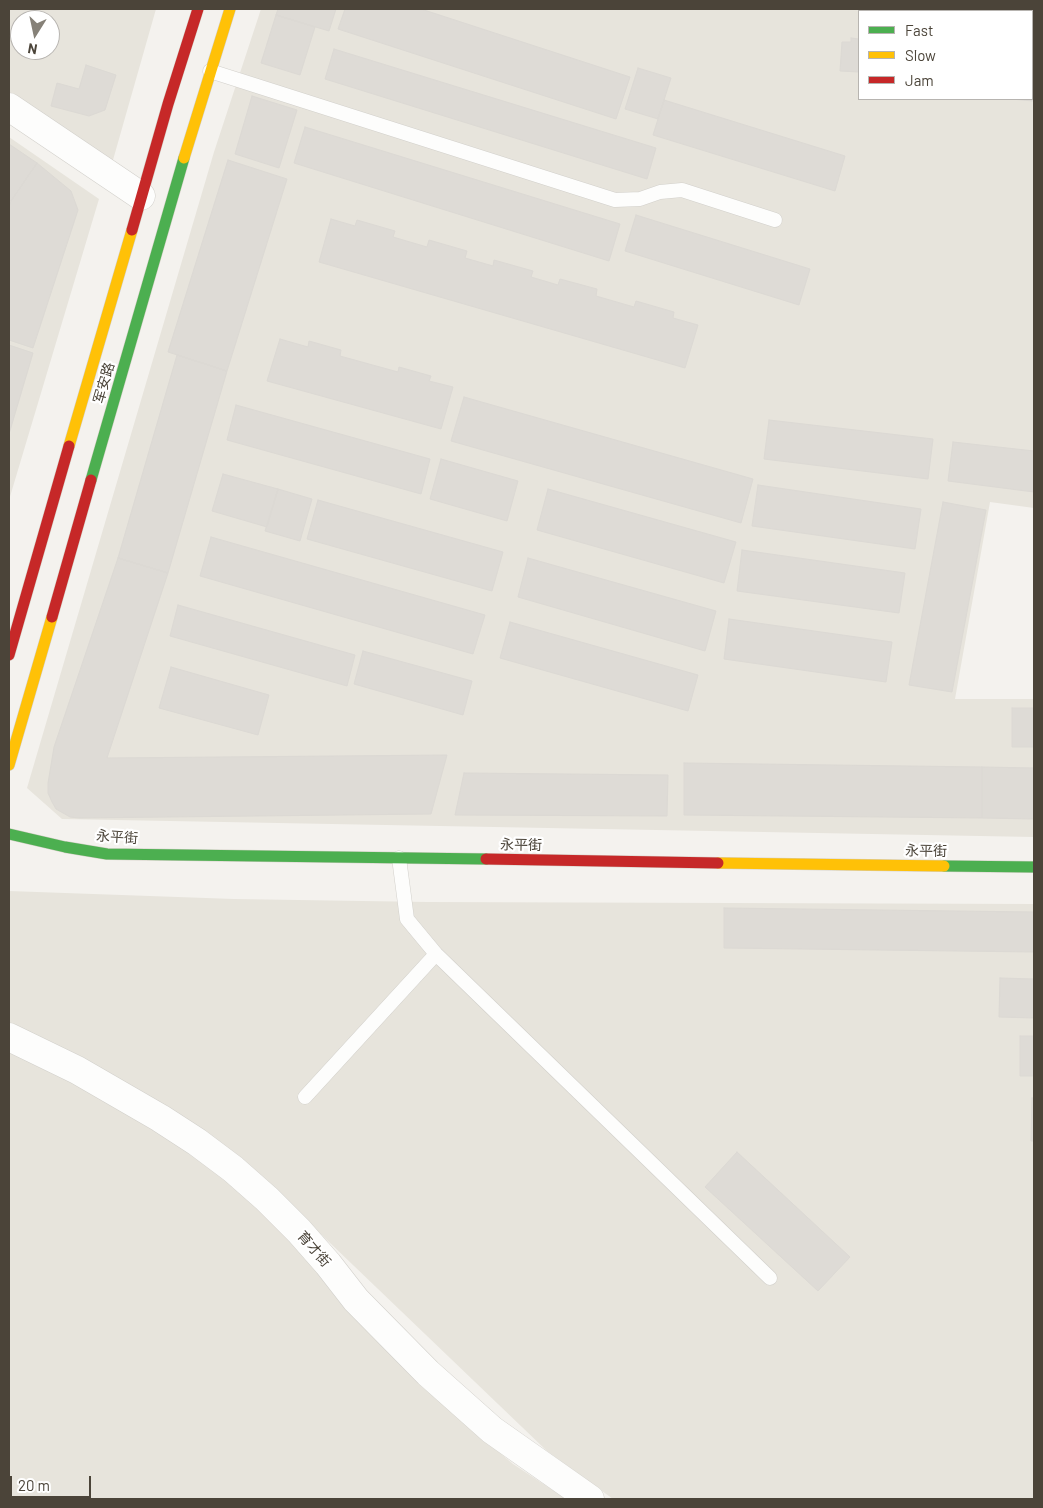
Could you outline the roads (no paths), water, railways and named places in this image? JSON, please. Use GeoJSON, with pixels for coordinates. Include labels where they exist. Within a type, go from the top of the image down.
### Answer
{"type":"FeatureCollection","features":[{"type":"Feature","properties":{"kind":"street","name":"军安路"},"geometry":{"type":"LineString","coordinates":[[9,655],[198,9]]}},
{"type":"Feature","properties":{"kind":"street","name":"军安路"},"geometry":{"type":"LineString","coordinates":[[9,765],[210,71],[230,9]]}},
{"type":"Feature","properties":{"kind":"street"},"geometry":{"type":"LineString","coordinates":[[9,107],[142,196]]}},
{"type":"Feature","properties":{"kind":"street","name":"永平街"},"geometry":{"type":"LineString","coordinates":[[9,834],[65,847],[107,854],[1034,867]]}},
{"type":"Feature","properties":{"kind":"street","name":"育才街"},"geometry":{"type":"LineString","coordinates":[[9,1037],[77,1070],[160,1118],[198,1142],[233,1169],[299,1231],[356,1300],[428,1374],[492,1430],[590,1499]]}},
{"type":"Feature","properties":{"kind":"lane"},"geometry":{"type":"LineString","coordinates":[[210,71],[615,200],[640,199],[660,192],[682,190],[775,220]]}},
{"type":"Feature","properties":{"kind":"lane"},"geometry":{"type":"LineString","coordinates":[[399,858],[407,919],[436,954],[770,1278]]}},
{"type":"Feature","properties":{"kind":"lane"},"geometry":{"type":"LineString","coordinates":[[305,1097],[436,954]]}}]}
